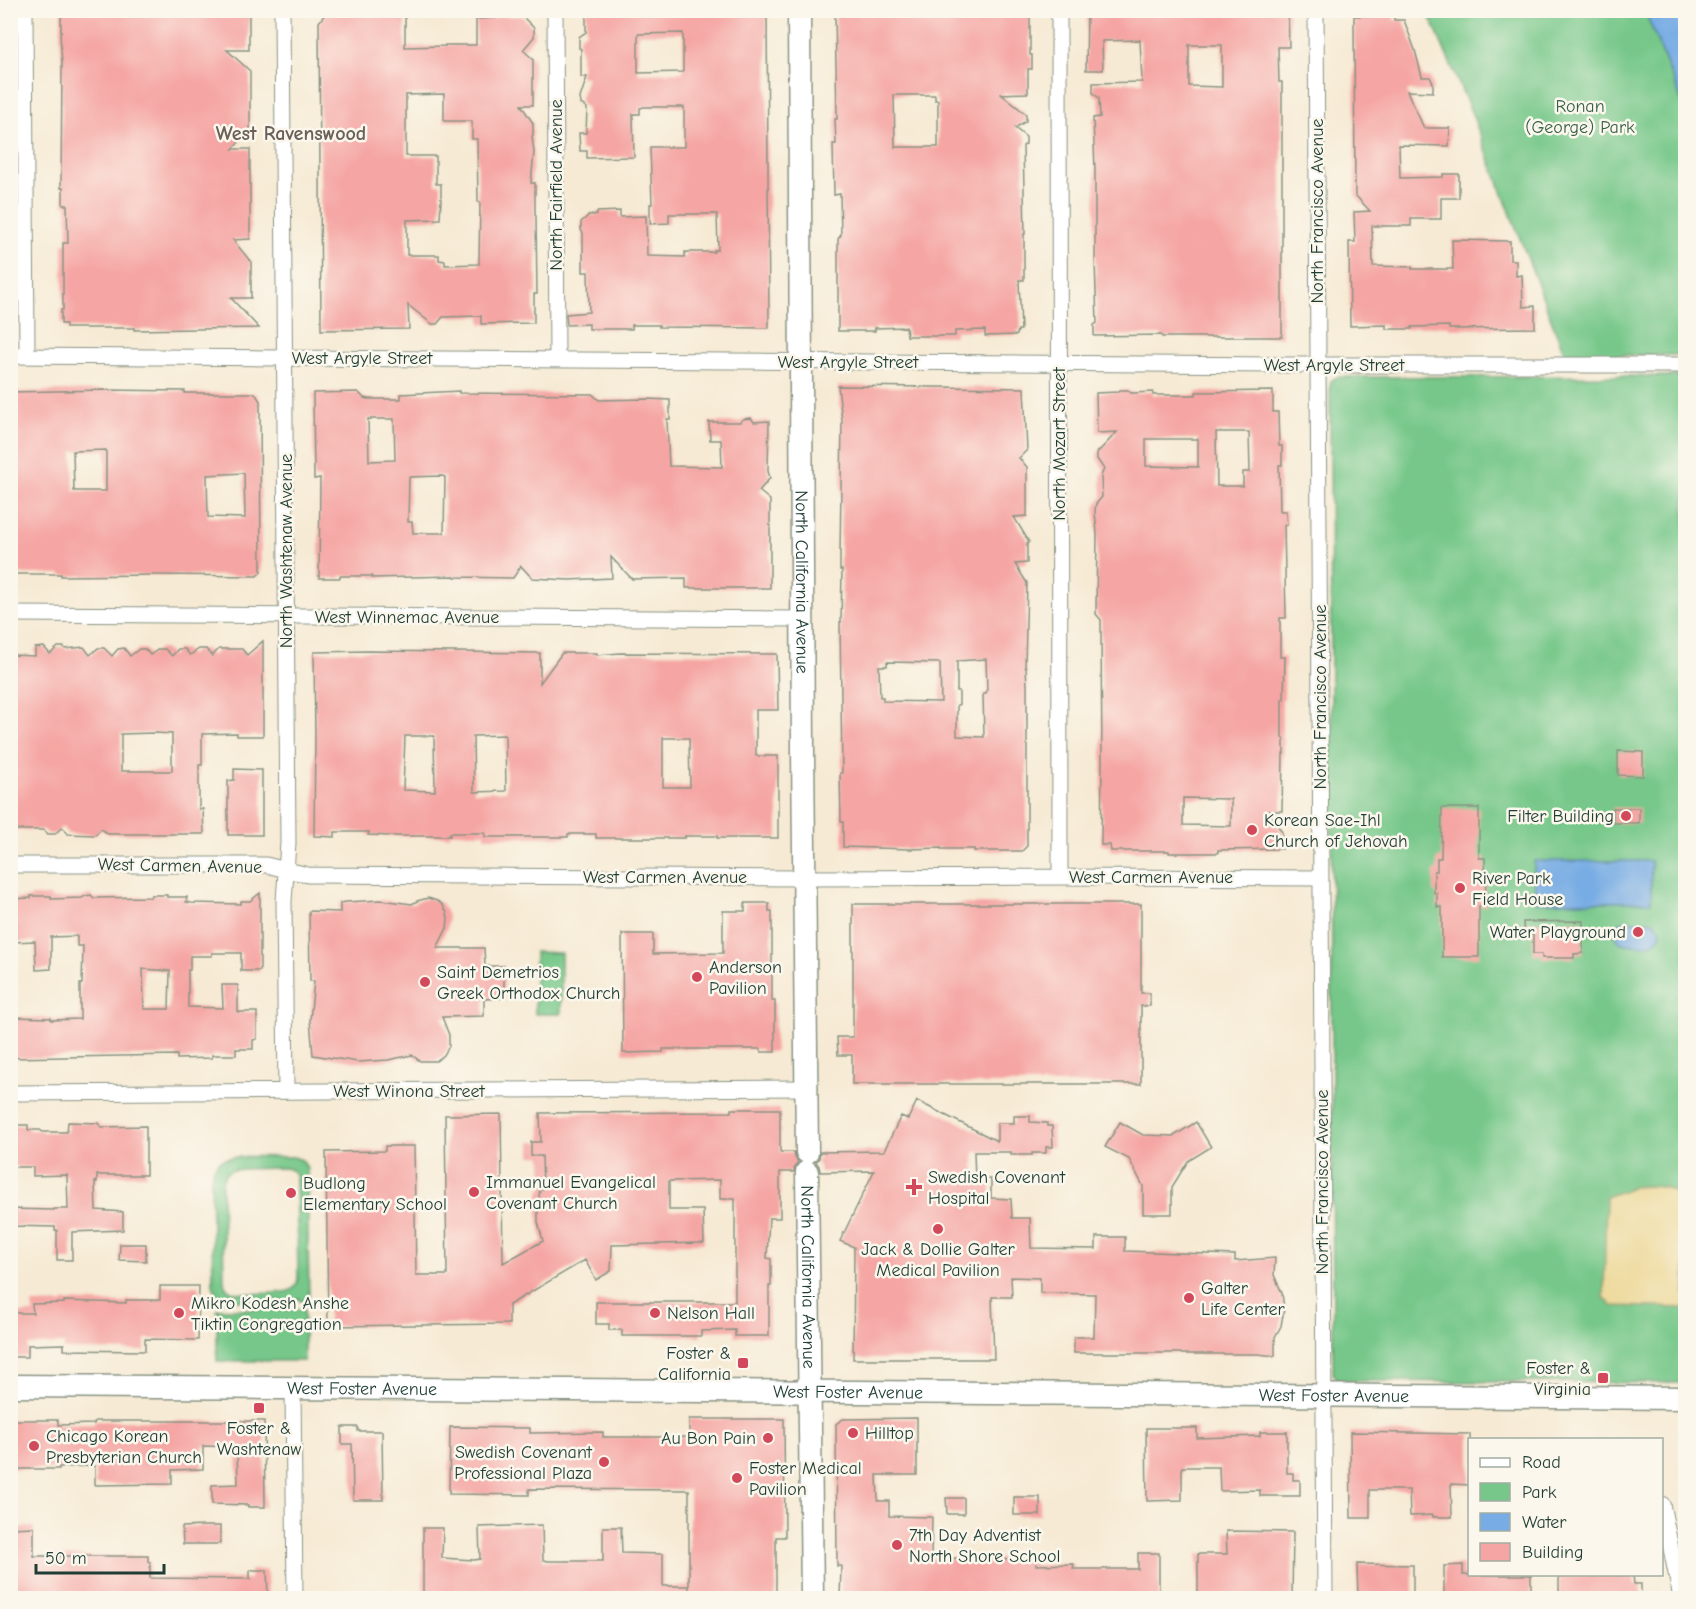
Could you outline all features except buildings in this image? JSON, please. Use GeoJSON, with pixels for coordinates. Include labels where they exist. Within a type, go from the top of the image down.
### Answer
{"type":"FeatureCollection","features":[{"type":"Feature","properties":{"kind":"main road","name":"North California Avenue"},"geometry":{"type":"LineString","coordinates":[[799,10],[804,878],[812,1599]]}},
{"type":"Feature","properties":{"kind":"main road","name":"West Foster Avenue"},"geometry":{"type":"LineString","coordinates":[[10,1386],[1686,1398]]}},
{"type":"Feature","properties":{"kind":"street"},"geometry":{"type":"LineString","coordinates":[[25,10],[27,356]]}},
{"type":"Feature","properties":{"kind":"street","name":"North Washtenaw Avenue"},"geometry":{"type":"LineString","coordinates":[[282,10],[288,843],[284,901],[286,1091]]}},
{"type":"Feature","properties":{"kind":"street","name":"North Fairfield Avenue"},"geometry":{"type":"LineString","coordinates":[[555,10],[557,360]]}},
{"type":"Feature","properties":{"kind":"street","name":"North Mozart Street"},"geometry":{"type":"LineString","coordinates":[[1059,10],[1060,877]]}},
{"type":"Feature","properties":{"kind":"street","name":"North Francisco Avenue"},"geometry":{"type":"LineString","coordinates":[[1316,10],[1325,1599]]}},
{"type":"Feature","properties":{"kind":"street","name":"West Argyle Street"},"geometry":{"type":"LineString","coordinates":[[10,356],[1318,365],[1686,365]]}},
{"type":"Feature","properties":{"kind":"street","name":"West Winnemac Avenue"},"geometry":{"type":"LineString","coordinates":[[10,614],[803,619]]}},
{"type":"Feature","properties":{"kind":"street","name":"West Carmen Avenue"},"geometry":{"type":"LineString","coordinates":[[10,865],[266,865],[308,875],[1321,878]]}},
{"type":"Feature","properties":{"kind":"street","name":"West Winona Street"},"geometry":{"type":"LineString","coordinates":[[10,1093],[807,1088]]}},
{"type":"Feature","properties":{"kind":"street"},"geometry":{"type":"LineString","coordinates":[[293,1388],[295,1599]]}},
{"type":"Feature","properties":{"kind":"street"},"geometry":{"type":"LineString","coordinates":[[1663,1509],[1681,1599]]}},
{"type":"Feature","properties":{"kind":"green space","name":"Ronan (George) Park"},"geometry":{"type":"Polygon","coordinates":[[[1426,11],[1645,11],[1685,109],[1685,355],[1565,355],[1472,114],[1426,11]]]}},
{"type":"Feature","properties":{"kind":"green space"},"geometry":{"type":"Polygon","coordinates":[[[1685,376],[1685,1383],[1338,1380],[1333,1374],[1331,381],[1337,377],[1685,376]]]}},
{"type":"Feature","properties":{"kind":"green space"},"geometry":{"type":"Polygon","coordinates":[[[535,952],[561,953],[561,1014],[535,1014],[535,952]]]}},
{"type":"Feature","properties":{"kind":"green space"},"geometry":{"type":"Polygon","coordinates":[[[234,1157],[293,1157],[302,1160],[307,1168],[309,1301],[300,1301],[299,1298],[294,1301],[223,1300],[216,1294],[213,1285],[211,1178],[214,1168],[220,1161],[234,1157]],[[286,1168],[238,1169],[228,1172],[223,1177],[224,1281],[226,1287],[231,1291],[273,1293],[289,1291],[296,1284],[298,1276],[296,1178],[293,1171],[286,1168]]]}},
{"type":"Feature","properties":{"kind":"green space"},"geometry":{"type":"Polygon","coordinates":[[[217,1309],[304,1309],[304,1361],[217,1361],[217,1309]]]}},
{"type":"Feature","properties":{"kind":"sand"},"geometry":{"type":"Polygon","coordinates":[[[1632,1187],[1663,1187],[1685,1196],[1685,1308],[1612,1306],[1604,1297],[1606,1197],[1632,1187]]]}},
{"type":"Feature","properties":{"kind":"water"},"geometry":{"type":"Polygon","coordinates":[[[1645,11],[1685,11],[1685,109],[1645,11]]]}},
{"type":"Feature","properties":{"kind":"water"},"geometry":{"type":"Polygon","coordinates":[[[1534,861],[1651,861],[1651,902],[1535,902],[1534,861]]]}},
{"type":"Feature","properties":{"kind":"water","name":"Water Playground"},"geometry":{"type":"Polygon","coordinates":[[[1626,921],[1655,922],[1661,929],[1660,935],[1657,940],[1647,945],[1621,943],[1615,931],[1619,923],[1626,921]]]}},
{"type":"Feature","properties":{"kind":"place","name":"Filter Building"},"geometry":{"type":"Point","coordinates":[1626,816]}},
{"type":"Feature","properties":{"kind":"place","name":"Korean Sae-Ihl Church of Jehovah"},"geometry":{"type":"Point","coordinates":[1252,830]}},
{"type":"Feature","properties":{"kind":"place","name":"River Park Field House"},"geometry":{"type":"Point","coordinates":[1460,888]}},
{"type":"Feature","properties":{"kind":"place","name":"Water Playground"},"geometry":{"type":"Point","coordinates":[1638,932]}},
{"type":"Feature","properties":{"kind":"place","name":"Anderson Pavilion"},"geometry":{"type":"Point","coordinates":[697,977]}},
{"type":"Feature","properties":{"kind":"place","name":"Saint Demetrios Greek Orthodox Church"},"geometry":{"type":"Point","coordinates":[425,982]}},
{"type":"Feature","properties":{"kind":"place","name":"Swedish Covenant Hospital"},"geometry":{"type":"Point","coordinates":[914,1187]}},
{"type":"Feature","properties":{"kind":"place","name":"Immanuel Evangelical Covenant Church"},"geometry":{"type":"Point","coordinates":[474,1192]}},
{"type":"Feature","properties":{"kind":"place","name":"Budlong Elementary School"},"geometry":{"type":"Point","coordinates":[291,1193]}},
{"type":"Feature","properties":{"kind":"place","name":"Jack & Dollie Galter Medical Pavilion"},"geometry":{"type":"Point","coordinates":[938,1229]}},
{"type":"Feature","properties":{"kind":"place","name":"Galter Life Center"},"geometry":{"type":"Point","coordinates":[1189,1298]}},
{"type":"Feature","properties":{"kind":"place","name":"Mikro Kodesh Anshe Tiktin Congregation"},"geometry":{"type":"Point","coordinates":[179,1313]}},
{"type":"Feature","properties":{"kind":"place","name":"Nelson Hall"},"geometry":{"type":"Point","coordinates":[655,1313]}},
{"type":"Feature","properties":{"kind":"place","name":"Foster & California"},"geometry":{"type":"Point","coordinates":[743,1363]}},
{"type":"Feature","properties":{"kind":"place","name":"Foster & Virginia"},"geometry":{"type":"Point","coordinates":[1603,1378]}},
{"type":"Feature","properties":{"kind":"place","name":"Foster & Washtenaw"},"geometry":{"type":"Point","coordinates":[259,1408]}},
{"type":"Feature","properties":{"kind":"place","name":"Hilltop"},"geometry":{"type":"Point","coordinates":[853,1433]}},
{"type":"Feature","properties":{"kind":"place","name":"Au Bon Pain"},"geometry":{"type":"Point","coordinates":[768,1438]}},
{"type":"Feature","properties":{"kind":"place","name":"Chicago Korean Presbyterian Church"},"geometry":{"type":"Point","coordinates":[34,1446]}},
{"type":"Feature","properties":{"kind":"place","name":"Swedish Covenant Professional Plaza"},"geometry":{"type":"Point","coordinates":[604,1462]}},
{"type":"Feature","properties":{"kind":"place","name":"Foster Medical Pavilion"},"geometry":{"type":"Point","coordinates":[737,1478]}},
{"type":"Feature","properties":{"kind":"place","name":"7th Day Adventist North Shore School"},"geometry":{"type":"Point","coordinates":[897,1545]}},
{"type":"Feature","properties":{"kind":"district","name":"West Ravenswood"},"geometry":{"type":"Point","coordinates":[291,133]}}]}
